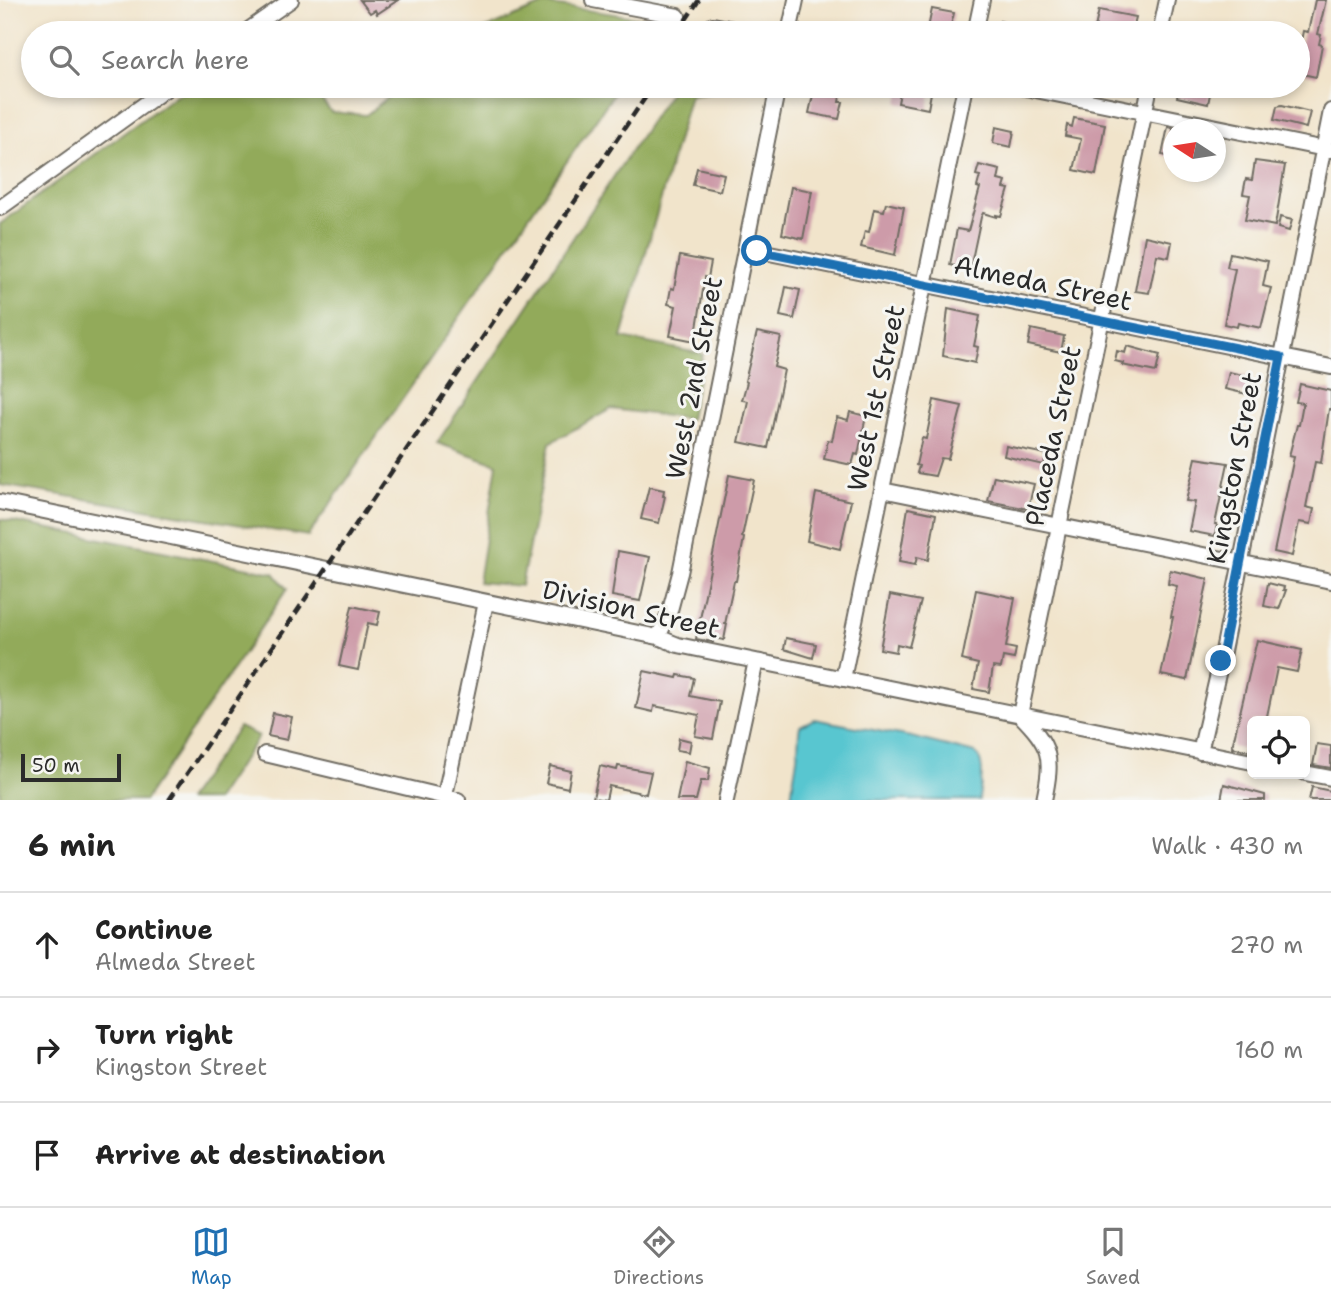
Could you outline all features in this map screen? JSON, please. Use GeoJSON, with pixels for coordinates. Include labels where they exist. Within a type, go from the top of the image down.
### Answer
{"type":"FeatureCollection","features":[{"type":"Feature","properties":{"kind":"street"},"geometry":{"type":"LineString","coordinates":[[261,21],[291,0]]}},
{"type":"Feature","properties":{"kind":"street"},"geometry":{"type":"LineString","coordinates":[[593,0],[678,16]]}},
{"type":"Feature","properties":{"kind":"street"},"geometry":{"type":"LineString","coordinates":[[792,21],[796,0]]}},
{"type":"Feature","properties":{"kind":"street"},"geometry":{"type":"LineString","coordinates":[[978,21],[982,0]]}},
{"type":"Feature","properties":{"kind":"street"},"geometry":{"type":"LineString","coordinates":[[1163,21],[1167,0]]}},
{"type":"Feature","properties":{"kind":"street"},"geometry":{"type":"LineString","coordinates":[[0,208],[153,98]]}},
{"type":"Feature","properties":{"kind":"street","name":"West 2nd Street"},"geometry":{"type":"LineString","coordinates":[[658,637],[669,614],[680,573],[776,98]]}},
{"type":"Feature","properties":{"kind":"street","name":"West 1st Street"},"geometry":{"type":"LineString","coordinates":[[843,678],[963,98]]}},
{"type":"Feature","properties":{"kind":"street"},"geometry":{"type":"LineString","coordinates":[[1075,98],[1327,149]]}},
{"type":"Feature","properties":{"kind":"street","name":"Placeda Street"},"geometry":{"type":"LineString","coordinates":[[1020,715],[1147,98]]}},
{"type":"Feature","properties":{"kind":"street","name":"Kingston Street"},"geometry":{"type":"LineString","coordinates":[[1200,752],[1281,357],[1327,149],[1331,111]]}},
{"type":"Feature","properties":{"kind":"street","name":"Almeda Street"},"geometry":{"type":"LineString","coordinates":[[745,248],[1331,367]]}},
{"type":"Feature","properties":{"kind":"street"},"geometry":{"type":"LineString","coordinates":[[882,490],[1331,581]]}},
{"type":"Feature","properties":{"kind":"street","name":"Division Street"},"geometry":{"type":"LineString","coordinates":[[0,502],[658,637],[678,645],[756,662],[1247,761]]}},
{"type":"Feature","properties":{"kind":"street"},"geometry":{"type":"LineString","coordinates":[[265,754],[449,799],[486,602]]}},
{"type":"Feature","properties":{"kind":"street"},"geometry":{"type":"LineString","coordinates":[[726,800],[756,662]]}},
{"type":"Feature","properties":{"kind":"street"},"geometry":{"type":"LineString","coordinates":[[1020,715],[1045,743],[1048,778],[1044,800]]}},
{"type":"Feature","properties":{"kind":"street"},"geometry":{"type":"LineString","coordinates":[[1310,774],[1331,778]]}},
{"type":"Feature","properties":{"kind":"green space"},"geometry":{"type":"Polygon","coordinates":[[[545,4],[649,21],[504,21],[545,4]]]}},
{"type":"Feature","properties":{"kind":"green space"},"geometry":{"type":"Polygon","coordinates":[[[172,98],[320,98],[331,112],[366,115],[387,98],[611,98],[308,536],[0,485],[0,224],[172,98]]]}},
{"type":"Feature","properties":{"kind":"green space"},"geometry":{"type":"Polygon","coordinates":[[[666,98],[689,98],[622,338],[703,354],[690,419],[611,409],[550,443],[521,586],[478,582],[497,464],[437,443],[666,98]]]}},
{"type":"Feature","properties":{"kind":"green space"},"geometry":{"type":"Polygon","coordinates":[[[0,519],[274,573],[287,589],[145,800],[0,800],[0,519]]]}},
{"type":"Feature","properties":{"kind":"green space"},"geometry":{"type":"Polygon","coordinates":[[[239,727],[259,736],[216,800],[187,800],[239,727]]]}},
{"type":"Feature","properties":{"kind":"water"},"geometry":{"type":"Polygon","coordinates":[[[814,719],[911,737],[975,753],[982,769],[979,800],[791,800],[800,726],[814,719]]]}},
{"type":"Feature","properties":{"kind":"building"},"geometry":{"type":"Polygon","coordinates":[[[360,0],[398,0],[377,14],[375,10],[370,13],[360,0]]]}},
{"type":"Feature","properties":{"kind":"building"},"geometry":{"type":"Polygon","coordinates":[[[1315,0],[1326,0],[1318,34],[1321,35],[1319,44],[1322,45],[1316,77],[1310,76],[1310,23],[1315,0]]]}},
{"type":"Feature","properties":{"kind":"building"},"geometry":{"type":"Polygon","coordinates":[[[932,9],[954,13],[952,21],[930,21],[932,9]]]}},
{"type":"Feature","properties":{"kind":"building"},"geometry":{"type":"Polygon","coordinates":[[[1099,10],[1136,17],[1135,21],[1096,21],[1099,10]]]}},
{"type":"Feature","properties":{"kind":"building"},"geometry":{"type":"Polygon","coordinates":[[[812,98],[840,98],[839,102],[843,102],[839,119],[809,113],[812,98]]]}},
{"type":"Feature","properties":{"kind":"building"},"geometry":{"type":"Polygon","coordinates":[[[899,98],[930,98],[928,109],[898,103],[899,98]]]}},
{"type":"Feature","properties":{"kind":"building"},"geometry":{"type":"Polygon","coordinates":[[[1181,98],[1209,98],[1208,104],[1181,98]]]}},
{"type":"Feature","properties":{"kind":"building"},"geometry":{"type":"Polygon","coordinates":[[[1277,106],[1310,112],[1306,128],[1274,120],[1277,106]]]}},
{"type":"Feature","properties":{"kind":"building"},"geometry":{"type":"Polygon","coordinates":[[[1074,118],[1105,124],[1096,175],[1074,170],[1081,139],[1065,136],[1067,125],[1072,127],[1074,118]]]}},
{"type":"Feature","properties":{"kind":"building"},"geometry":{"type":"Polygon","coordinates":[[[996,127],[1014,131],[1011,147],[993,143],[996,127]]]}},
{"type":"Feature","properties":{"kind":"building"},"geometry":{"type":"Polygon","coordinates":[[[1255,161],[1285,165],[1275,226],[1245,220],[1250,195],[1243,194],[1246,179],[1252,180],[1255,161]]]}},
{"type":"Feature","properties":{"kind":"building"},"geometry":{"type":"Polygon","coordinates":[[[979,165],[1000,170],[998,180],[1006,182],[1004,188],[1009,189],[1001,216],[983,213],[981,217],[970,269],[950,265],[957,229],[968,231],[980,188],[977,187],[980,176],[976,175],[979,165]]]}},
{"type":"Feature","properties":{"kind":"building"},"geometry":{"type":"Polygon","coordinates":[[[697,168],[724,174],[720,191],[693,185],[697,168]]]}},
{"type":"Feature","properties":{"kind":"building"},"geometry":{"type":"Polygon","coordinates":[[[791,187],[812,191],[803,239],[782,234],[791,187]]]}},
{"type":"Feature","properties":{"kind":"building"},"geometry":{"type":"Polygon","coordinates":[[[886,203],[904,207],[895,255],[861,247],[865,231],[869,232],[874,209],[884,211],[886,203]]]}},
{"type":"Feature","properties":{"kind":"building"},"geometry":{"type":"Polygon","coordinates":[[[1280,217],[1292,220],[1289,231],[1278,228],[1280,217]]]}},
{"type":"Feature","properties":{"kind":"building"},"geometry":{"type":"Polygon","coordinates":[[[1145,236],[1172,242],[1169,257],[1157,255],[1149,293],[1135,291],[1145,236]]]}},
{"type":"Feature","properties":{"kind":"building"},"geometry":{"type":"Polygon","coordinates":[[[1230,253],[1268,261],[1263,286],[1271,288],[1261,328],[1238,323],[1237,327],[1224,324],[1235,269],[1227,267],[1230,253]]]}},
{"type":"Feature","properties":{"kind":"building"},"geometry":{"type":"Polygon","coordinates":[[[680,256],[711,262],[708,278],[705,277],[695,341],[670,336],[676,306],[668,304],[671,288],[674,289],[680,256]]]}},
{"type":"Feature","properties":{"kind":"building"},"geometry":{"type":"Polygon","coordinates":[[[786,287],[800,290],[794,319],[780,316],[786,287]]]}},
{"type":"Feature","properties":{"kind":"building"},"geometry":{"type":"Polygon","coordinates":[[[948,309],[980,316],[974,346],[978,347],[975,363],[943,356],[948,309]]]}},
{"type":"Feature","properties":{"kind":"building"},"geometry":{"type":"Polygon","coordinates":[[[1031,329],[1064,336],[1061,352],[1028,345],[1031,329]]]}},
{"type":"Feature","properties":{"kind":"building"},"geometry":{"type":"Polygon","coordinates":[[[757,332],[781,337],[774,367],[784,370],[768,448],[739,442],[748,401],[742,400],[747,382],[745,381],[757,332]]]}},
{"type":"Feature","properties":{"kind":"building"},"geometry":{"type":"Polygon","coordinates":[[[1127,346],[1160,355],[1156,372],[1115,361],[1117,351],[1125,353],[1127,346]]]}},
{"type":"Feature","properties":{"kind":"building"},"geometry":{"type":"Polygon","coordinates":[[[1229,372],[1251,377],[1247,394],[1225,389],[1229,372]]]}},
{"type":"Feature","properties":{"kind":"building"},"geometry":{"type":"Polygon","coordinates":[[[1300,384],[1331,391],[1331,409],[1321,463],[1315,462],[1306,507],[1314,509],[1311,524],[1299,522],[1292,556],[1274,552],[1294,457],[1289,456],[1303,403],[1296,402],[1300,384]]]}},
{"type":"Feature","properties":{"kind":"building"},"geometry":{"type":"Polygon","coordinates":[[[934,400],[962,406],[948,459],[941,458],[935,476],[917,473],[919,466],[916,465],[922,438],[926,439],[934,400]]]}},
{"type":"Feature","properties":{"kind":"building"},"geometry":{"type":"Polygon","coordinates":[[[850,412],[866,416],[858,455],[855,454],[852,465],[824,459],[828,440],[832,441],[837,417],[848,420],[850,412]]]}},
{"type":"Feature","properties":{"kind":"building"},"geometry":{"type":"Polygon","coordinates":[[[1006,446],[1046,454],[1044,465],[1004,456],[1006,446]]]}},
{"type":"Feature","properties":{"kind":"building"},"geometry":{"type":"Polygon","coordinates":[[[1196,458],[1228,463],[1215,524],[1215,536],[1189,531],[1195,502],[1186,501],[1196,458]]]}},
{"type":"Feature","properties":{"kind":"building"},"geometry":{"type":"Polygon","coordinates":[[[729,475],[754,480],[724,640],[714,638],[713,642],[696,639],[729,475]]]}},
{"type":"Feature","properties":{"kind":"building"},"geometry":{"type":"Polygon","coordinates":[[[994,476],[1034,484],[1028,509],[988,501],[994,476]]]}},
{"type":"Feature","properties":{"kind":"building"},"geometry":{"type":"Polygon","coordinates":[[[649,487],[664,490],[659,523],[641,519],[649,487]]]}},
{"type":"Feature","properties":{"kind":"building"},"geometry":{"type":"Polygon","coordinates":[[[816,493],[851,501],[840,549],[807,541],[816,493]]]}},
{"type":"Feature","properties":{"kind":"building"},"geometry":{"type":"Polygon","coordinates":[[[908,508],[936,514],[928,560],[917,557],[915,565],[899,562],[908,508]]]}},
{"type":"Feature","properties":{"kind":"building"},"geometry":{"type":"Polygon","coordinates":[[[618,551],[650,557],[640,601],[612,596],[618,551]]]}},
{"type":"Feature","properties":{"kind":"building"},"geometry":{"type":"Polygon","coordinates":[[[1170,570],[1208,579],[1187,680],[1161,675],[1177,586],[1168,584],[1170,570]]]}},
{"type":"Feature","properties":{"kind":"building"},"geometry":{"type":"Polygon","coordinates":[[[1268,583],[1286,590],[1279,609],[1264,606],[1268,583]]]}},
{"type":"Feature","properties":{"kind":"building"},"geometry":{"type":"Polygon","coordinates":[[[976,590],[1015,598],[1006,647],[1016,649],[1014,659],[1003,657],[1001,668],[993,667],[989,692],[973,689],[978,664],[962,660],[976,590]]]}},
{"type":"Feature","properties":{"kind":"building"},"geometry":{"type":"Polygon","coordinates":[[[890,595],[921,601],[909,647],[897,644],[896,652],[880,649],[890,595]]]}},
{"type":"Feature","properties":{"kind":"building"},"geometry":{"type":"Polygon","coordinates":[[[352,606],[380,612],[377,625],[368,623],[358,670],[339,666],[352,606]]]}},
{"type":"Feature","properties":{"kind":"building"},"geometry":{"type":"Polygon","coordinates":[[[786,638],[816,644],[813,658],[784,649],[786,638]]]}},
{"type":"Feature","properties":{"kind":"building"},"geometry":{"type":"Polygon","coordinates":[[[1257,640],[1302,650],[1297,672],[1277,668],[1267,716],[1247,716],[1247,751],[1232,747],[1257,640]]]}},
{"type":"Feature","properties":{"kind":"building"},"geometry":{"type":"Polygon","coordinates":[[[644,671],[677,678],[678,675],[694,678],[690,696],[720,702],[713,739],[695,736],[699,715],[654,706],[653,712],[636,708],[644,671]]]}},
{"type":"Feature","properties":{"kind":"building"},"geometry":{"type":"Polygon","coordinates":[[[273,713],[292,717],[287,740],[268,736],[273,713]]]}},
{"type":"Feature","properties":{"kind":"building"},"geometry":{"type":"Polygon","coordinates":[[[679,738],[691,741],[689,752],[677,750],[679,738]]]}},
{"type":"Feature","properties":{"kind":"building"},"geometry":{"type":"Polygon","coordinates":[[[1317,744],[1331,746],[1331,768],[1313,765],[1317,744]]]}},
{"type":"Feature","properties":{"kind":"building"},"geometry":{"type":"Polygon","coordinates":[[[685,761],[710,768],[708,781],[701,781],[696,800],[677,800],[685,761]]]}},
{"type":"Feature","properties":{"kind":"building"},"geometry":{"type":"Polygon","coordinates":[[[550,766],[571,771],[568,788],[546,783],[550,766]]]}},
{"type":"Feature","properties":{"kind":"building"},"geometry":{"type":"Polygon","coordinates":[[[600,766],[617,770],[618,766],[651,772],[646,794],[609,786],[606,800],[593,798],[600,766]]]}},
{"type":"Feature","properties":{"kind":"building"},"geometry":{"type":"Polygon","coordinates":[[[1224,784],[1265,795],[1265,800],[1221,800],[1224,784]]]}},
{"type":"Feature","properties":{"kind":"building"},"geometry":{"type":"Polygon","coordinates":[[[1312,787],[1331,791],[1331,800],[1309,800],[1312,787]]]}},
{"type":"Feature","properties":{"kind":"railway"},"geometry":{"type":"LineString","coordinates":[[685,21],[699,0]]}},
{"type":"Feature","properties":{"kind":"railway"},"geometry":{"type":"LineString","coordinates":[[169,800],[645,98]]}},
{"type":"Feature","properties":{"kind":"route"},"geometry":{"type":"LineString","coordinates":[[757,251],[1281,357],[1221,661]]}}]}
